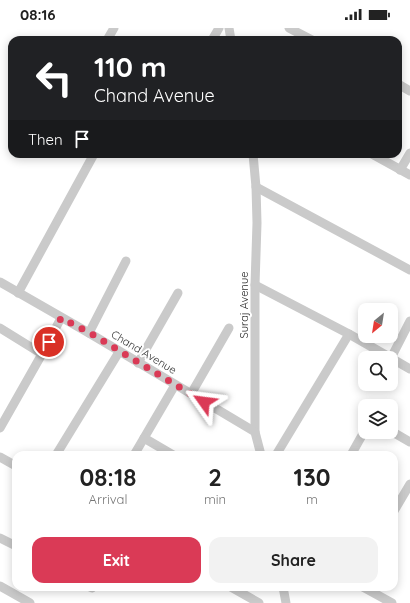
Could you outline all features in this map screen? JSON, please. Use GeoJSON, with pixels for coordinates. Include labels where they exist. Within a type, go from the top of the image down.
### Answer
{"type":"FeatureCollection","features":[{"type":"Feature","properties":{"kind":"street"},"geometry":{"type":"LineString","coordinates":[[288,28],[304,36]]}},
{"type":"Feature","properties":{"kind":"street"},"geometry":{"type":"LineString","coordinates":[[400,170],[410,153]]}},
{"type":"Feature","properties":{"kind":"street"},"geometry":{"type":"LineString","coordinates":[[18,293],[92,158]]}},
{"type":"Feature","properties":{"kind":"street","name":"Suraj Avenue"},"geometry":{"type":"LineString","coordinates":[[253,158],[257,223],[255,285],[255,432],[260,451]]}},
{"type":"Feature","properties":{"kind":"street"},"geometry":{"type":"LineString","coordinates":[[379,158],[410,176]]}},
{"type":"Feature","properties":{"kind":"street"},"geometry":{"type":"LineString","coordinates":[[256,186],[410,270]]}},
{"type":"Feature","properties":{"kind":"street"},"geometry":{"type":"LineString","coordinates":[[90,333],[126,261]]}},
{"type":"Feature","properties":{"kind":"street","name":"Chand Avenue"},"geometry":{"type":"LineString","coordinates":[[0,282],[61,318],[90,333],[118,352],[255,432]]}},
{"type":"Feature","properties":{"kind":"street"},"geometry":{"type":"LineString","coordinates":[[255,285],[379,351]]}},
{"type":"Feature","properties":{"kind":"street"},"geometry":{"type":"LineString","coordinates":[[138,363],[178,293]]}},
{"type":"Feature","properties":{"kind":"street"},"geometry":{"type":"LineString","coordinates":[[0,428],[61,318]]}},
{"type":"Feature","properties":{"kind":"street"},"geometry":{"type":"LineString","coordinates":[[395,351],[410,321]]}},
{"type":"Feature","properties":{"kind":"street"},"geometry":{"type":"LineString","coordinates":[[0,328],[42,354]]}},
{"type":"Feature","properties":{"kind":"street"},"geometry":{"type":"LineString","coordinates":[[190,394],[229,328]]}},
{"type":"Feature","properties":{"kind":"street"},"geometry":{"type":"LineString","coordinates":[[278,451],[349,334]]}},
{"type":"Feature","properties":{"kind":"street"},"geometry":{"type":"LineString","coordinates":[[58,451],[118,352]]}},
{"type":"Feature","properties":{"kind":"street"},"geometry":{"type":"LineString","coordinates":[[398,362],[410,369]]}},
{"type":"Feature","properties":{"kind":"street"},"geometry":{"type":"LineString","coordinates":[[136,451],[175,385]]}},
{"type":"Feature","properties":{"kind":"street"},"geometry":{"type":"LineString","coordinates":[[398,435],[410,442]]}},
{"type":"Feature","properties":{"kind":"street"},"geometry":{"type":"LineString","coordinates":[[144,438],[166,451]]}},
{"type":"Feature","properties":{"kind":"street"},"geometry":{"type":"LineString","coordinates":[[353,451],[360,439]]}},
{"type":"Feature","properties":{"kind":"street"},"geometry":{"type":"LineString","coordinates":[[0,457],[12,464]]}},
{"type":"Feature","properties":{"kind":"street"},"geometry":{"type":"LineString","coordinates":[[398,504],[410,484]]}},
{"type":"Feature","properties":{"kind":"street"},"geometry":{"type":"LineString","coordinates":[[0,538],[12,544]]}},
{"type":"Feature","properties":{"kind":"street"},"geometry":{"type":"LineString","coordinates":[[0,586],[30,603]]}},
{"type":"Feature","properties":{"kind":"street"},"geometry":{"type":"LineString","coordinates":[[238,591],[259,603]]}},
{"type":"Feature","properties":{"kind":"street"},"geometry":{"type":"LineString","coordinates":[[284,591],[286,603]]}},
{"type":"Feature","properties":{"kind":"street"},"geometry":{"type":"LineString","coordinates":[[370,591],[392,603]]}},
{"type":"Feature","properties":{"kind":"route"},"geometry":{"type":"LineString","coordinates":[[49,342],[61,318],[90,333],[118,352],[204,402]]}}]}
